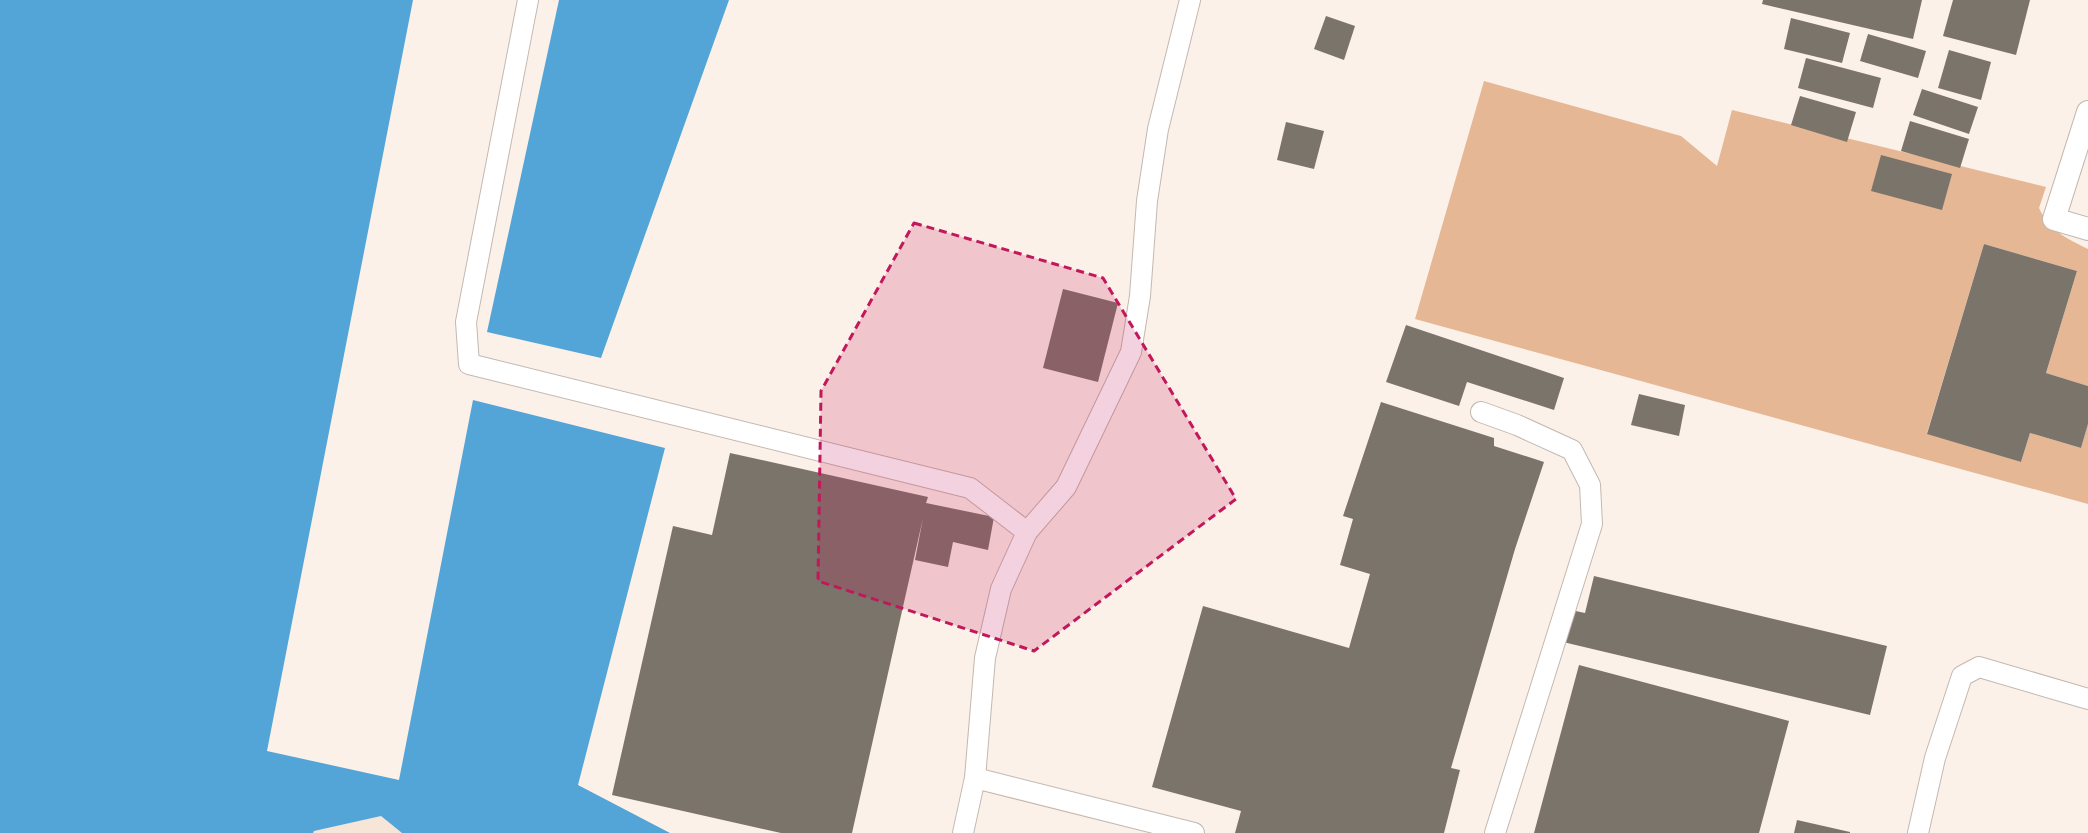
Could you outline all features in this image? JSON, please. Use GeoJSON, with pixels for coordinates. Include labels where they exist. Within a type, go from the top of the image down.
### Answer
{"type":"FeatureCollection","features":[{"type":"Feature","properties":{"kind":"street"},"geometry":{"type":"LineString","coordinates":[[2088,112],[2054,219],[2088,229]]}},
{"type":"Feature","properties":{"kind":"lane"},"geometry":{"type":"LineString","coordinates":[[528,0],[466,322],[469,364],[970,488],[1027,532]]}},
{"type":"Feature","properties":{"kind":"lane"},"geometry":{"type":"LineString","coordinates":[[962,833],[975,778],[985,658],[1001,589],[1027,532],[1066,487],[1131,352],[1140,296],[1147,201],[1158,129],[1190,0]]}},
{"type":"Feature","properties":{"kind":"lane"},"geometry":{"type":"LineString","coordinates":[[1481,412],[1517,424],[1572,450],[1590,485],[1592,524],[1495,833]]}},
{"type":"Feature","properties":{"kind":"lane"},"geometry":{"type":"LineString","coordinates":[[1918,833],[1935,758],[1962,676],[1980,667],[2088,699]]}},
{"type":"Feature","properties":{"kind":"lane"},"geometry":{"type":"LineString","coordinates":[[975,778],[1194,833]]}},
{"type":"Feature","properties":{"kind":"highlighted area"},"geometry":{"type":"Polygon","coordinates":[[[914,223],[1103,278],[1236,499],[1034,651],[818,581],[821,391],[914,223]]]}},
{"type":"Feature","properties":{"kind":"shaded area"},"geometry":{"type":"Polygon","coordinates":[[[1484,81],[1681,136],[1717,166],[1732,110],[2046,187],[2039,208],[2043,216],[2059,233],[2088,249],[2088,386],[2046,373],[2077,271],[1984,244],[1927,433],[2021,462],[2030,433],[2081,448],[2088,424],[2088,504],[1415,319],[1484,81]]]}},
{"type":"Feature","properties":{"kind":"shaded area"},"geometry":{"type":"Polygon","coordinates":[[[381,816],[402,833],[313,833],[314,831],[381,816]]]}},
{"type":"Feature","properties":{"kind":"water"},"geometry":{"type":"Polygon","coordinates":[[[0,0],[413,0],[267,751],[399,780],[473,400],[665,448],[578,785],[670,833],[402,833],[381,816],[314,831],[313,833],[0,833],[0,0]]]}},
{"type":"Feature","properties":{"kind":"water"},"geometry":{"type":"Polygon","coordinates":[[[559,0],[729,0],[601,358],[487,332],[559,0]]]}},
{"type":"Feature","properties":{"kind":"building"},"geometry":{"type":"Polygon","coordinates":[[[1763,0],[1922,0],[1913,39],[1762,4],[1763,0]]]}},
{"type":"Feature","properties":{"kind":"building"},"geometry":{"type":"Polygon","coordinates":[[[1953,0],[2030,0],[2016,55],[1943,36],[1953,0]]]}},
{"type":"Feature","properties":{"kind":"building"},"geometry":{"type":"Polygon","coordinates":[[[1326,16],[1355,26],[1344,60],[1314,49],[1326,16]]]}},
{"type":"Feature","properties":{"kind":"building"},"geometry":{"type":"Polygon","coordinates":[[[1791,18],[1850,33],[1842,63],[1784,49],[1791,18]]]}},
{"type":"Feature","properties":{"kind":"building"},"geometry":{"type":"Polygon","coordinates":[[[1868,34],[1926,51],[1918,78],[1860,61],[1868,34]]]}},
{"type":"Feature","properties":{"kind":"building"},"geometry":{"type":"Polygon","coordinates":[[[1949,50],[1991,62],[1981,100],[1938,88],[1949,50]]]}},
{"type":"Feature","properties":{"kind":"building"},"geometry":{"type":"Polygon","coordinates":[[[1806,58],[1881,78],[1873,108],[1798,88],[1806,58]]]}},
{"type":"Feature","properties":{"kind":"building"},"geometry":{"type":"Polygon","coordinates":[[[1922,89],[1978,107],[1969,134],[1913,115],[1922,89]]]}},
{"type":"Feature","properties":{"kind":"building"},"geometry":{"type":"Polygon","coordinates":[[[1800,96],[1856,112],[1847,142],[1791,125],[1800,96]]]}},
{"type":"Feature","properties":{"kind":"building"},"geometry":{"type":"Polygon","coordinates":[[[1910,121],[1969,139],[1960,168],[1901,151],[1910,121]]]}},
{"type":"Feature","properties":{"kind":"building"},"geometry":{"type":"Polygon","coordinates":[[[1286,122],[1324,131],[1314,169],[1277,160],[1286,122]]]}},
{"type":"Feature","properties":{"kind":"building"},"geometry":{"type":"Polygon","coordinates":[[[1881,155],[1952,174],[1942,210],[1871,191],[1881,155]]]}},
{"type":"Feature","properties":{"kind":"building"},"geometry":{"type":"Polygon","coordinates":[[[1984,244],[2077,271],[2046,373],[2088,386],[2088,424],[2081,448],[2030,433],[2021,462],[1927,434],[1984,244]]]}},
{"type":"Feature","properties":{"kind":"building"},"geometry":{"type":"Polygon","coordinates":[[[1063,289],[1118,303],[1098,382],[1043,368],[1063,289]]]}},
{"type":"Feature","properties":{"kind":"building"},"geometry":{"type":"Polygon","coordinates":[[[1406,325],[1564,378],[1554,410],[1467,382],[1459,406],[1386,382],[1406,325]]]}},
{"type":"Feature","properties":{"kind":"building"},"geometry":{"type":"Polygon","coordinates":[[[1639,394],[1685,405],[1679,436],[1631,425],[1639,394]]]}},
{"type":"Feature","properties":{"kind":"building"},"geometry":{"type":"Polygon","coordinates":[[[1381,402],[1494,438],[1494,446],[1544,462],[1515,549],[1451,768],[1460,770],[1444,833],[1235,833],[1241,811],[1152,787],[1203,606],[1349,648],[1370,574],[1340,565],[1353,519],[1343,516],[1381,402]]]}},
{"type":"Feature","properties":{"kind":"building"},"geometry":{"type":"Polygon","coordinates":[[[730,453],[928,497],[926,503],[994,517],[988,550],[953,542],[948,567],[915,560],[923,518],[852,833],[781,833],[612,795],[673,526],[712,535],[730,453]]]}},
{"type":"Feature","properties":{"kind":"building"},"geometry":{"type":"Polygon","coordinates":[[[1594,576],[1887,646],[1870,715],[1563,642],[1571,610],[1585,613],[1594,576]]]}},
{"type":"Feature","properties":{"kind":"building"},"geometry":{"type":"Polygon","coordinates":[[[1579,665],[1789,721],[1759,833],[1534,833],[1579,665]]]}},
{"type":"Feature","properties":{"kind":"building"},"geometry":{"type":"Polygon","coordinates":[[[1797,820],[1850,832],[1850,833],[1794,833],[1797,820]]]}}]}
